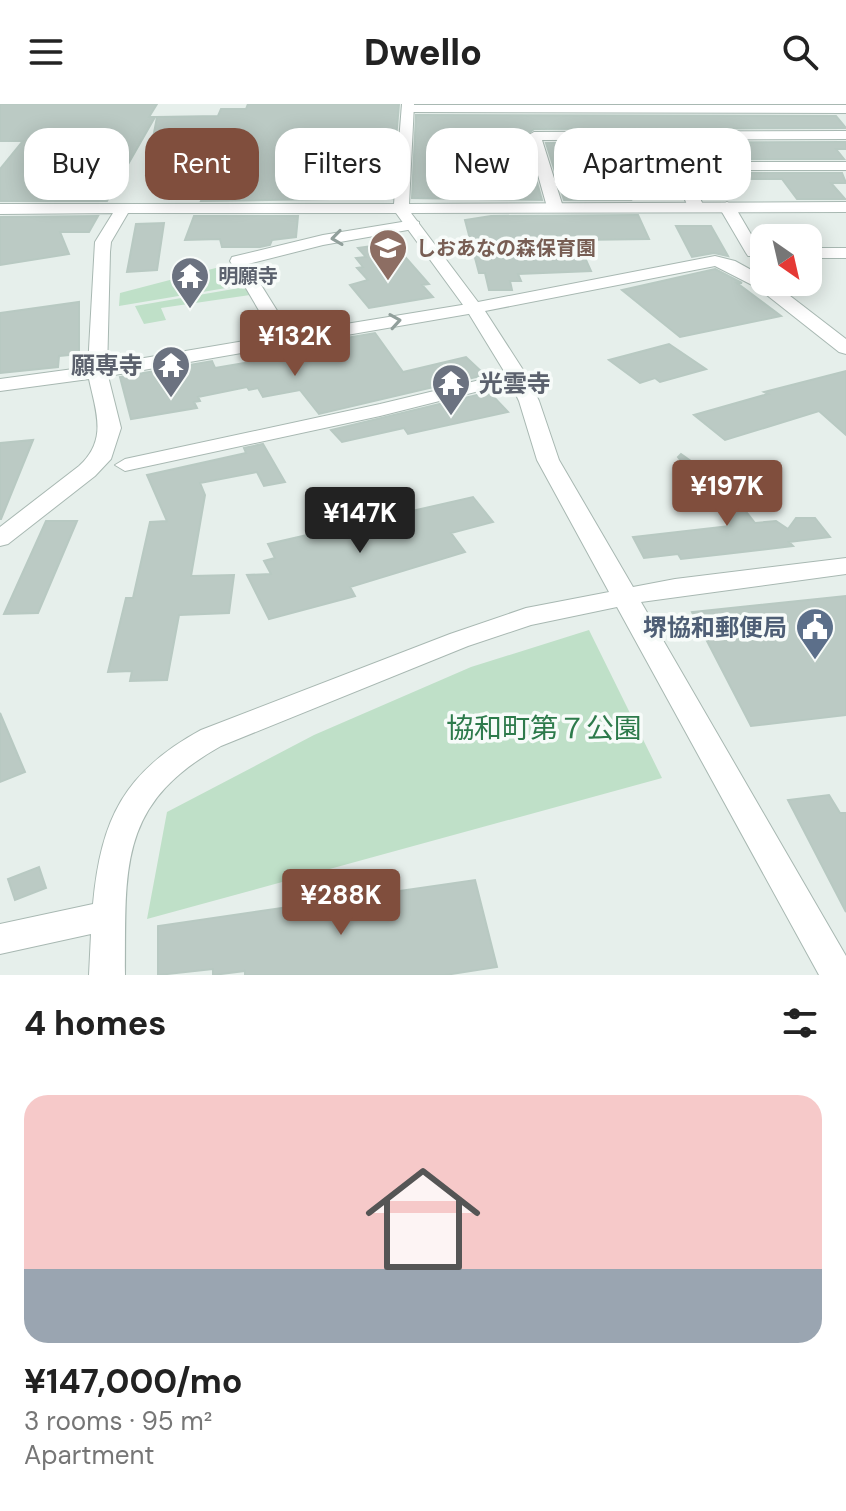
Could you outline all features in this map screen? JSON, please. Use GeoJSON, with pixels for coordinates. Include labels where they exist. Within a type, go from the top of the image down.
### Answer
{"type":"FeatureCollection","features":[{"type":"Feature","properties":{"kind":"street"},"geometry":{"type":"LineString","coordinates":[[838,975],[548,460],[529,401],[517,376],[474,308],[407,217],[408,106],[843,109]]}},
{"type":"Feature","properties":{"kind":"street"},"geometry":{"type":"LineString","coordinates":[[649,106],[659,128]]}},
{"type":"Feature","properties":{"kind":"street"},"geometry":{"type":"LineString","coordinates":[[751,135],[846,135]]}},
{"type":"Feature","properties":{"kind":"street"},"geometry":{"type":"LineString","coordinates":[[554,136],[534,136],[555,207]]}},
{"type":"Feature","properties":{"kind":"street"},"geometry":{"type":"LineString","coordinates":[[751,162],[754,166],[846,166]]}},
{"type":"Feature","properties":{"kind":"street"},"geometry":{"type":"LineString","coordinates":[[693,200],[696,207]]}},
{"type":"Feature","properties":{"kind":"street"},"geometry":{"type":"LineString","coordinates":[[0,209],[123,209],[407,217],[555,207],[846,207]]}},
{"type":"Feature","properties":{"kind":"street"},"geometry":{"type":"LineString","coordinates":[[727,207],[750,240]]}},
{"type":"Feature","properties":{"kind":"street"},"geometry":{"type":"LineString","coordinates":[[0,539],[100,459],[107,445],[110,428],[97,372],[103,242],[123,209]]}},
{"type":"Feature","properties":{"kind":"street"},"geometry":{"type":"LineString","coordinates":[[285,339],[238,261],[407,217]]}},
{"type":"Feature","properties":{"kind":"street"},"geometry":{"type":"LineString","coordinates":[[822,253],[846,253]]}},
{"type":"Feature","properties":{"kind":"street"},"geometry":{"type":"LineString","coordinates":[[0,385],[97,372],[474,308],[701,263],[726,263],[750,256]]}},
{"type":"Feature","properties":{"kind":"street"},"geometry":{"type":"LineString","coordinates":[[726,263],[745,272],[846,348]]}},
{"type":"Feature","properties":{"kind":"street"},"geometry":{"type":"LineString","coordinates":[[125,465],[380,410],[517,376]]}},
{"type":"Feature","properties":{"kind":"street"},"geometry":{"type":"LineString","coordinates":[[107,975],[115,864],[130,809],[145,787],[176,758],[211,738],[459,640],[526,617],[623,596],[846,566]]}},
{"type":"Feature","properties":{"kind":"street"},"geometry":{"type":"LineString","coordinates":[[0,939],[109,915]]}},
{"type":"Feature","properties":{"kind":"green space"},"geometry":{"type":"Polygon","coordinates":[[[231,264],[244,285],[119,306],[120,293],[231,264]]]}},
{"type":"Feature","properties":{"kind":"green space"},"geometry":{"type":"Polygon","coordinates":[[[245,287],[250,295],[161,308],[166,320],[144,324],[135,306],[245,287]]]}},
{"type":"Feature","properties":{"kind":"green space","name":"協和町第７公園"},"geometry":{"type":"Polygon","coordinates":[[[589,630],[662,778],[147,919],[167,812],[314,735],[471,667],[589,630]]]}},
{"type":"Feature","properties":{"kind":"building"},"geometry":{"type":"Polygon","coordinates":[[[0,104],[157,104],[149,117],[155,117],[149,128],[145,128],[145,134],[129,162],[129,128],[24,128],[24,200],[107,201],[0,201],[0,169],[23,141],[0,141],[0,104]]]}},
{"type":"Feature","properties":{"kind":"building"},"geometry":{"type":"Polygon","coordinates":[[[248,104],[399,104],[397,128],[275,128],[275,200],[201,201],[259,200],[259,128],[155,128],[157,117],[218,116],[221,109],[246,109],[248,104]]]}},
{"type":"Feature","properties":{"kind":"building"},"geometry":{"type":"Polygon","coordinates":[[[416,115],[836,116],[846,128],[426,128],[426,198],[412,198],[416,115]]]}},
{"type":"Feature","properties":{"kind":"building"},"geometry":{"type":"Polygon","coordinates":[[[751,142],[846,142],[846,149],[836,149],[844,159],[751,159],[751,142]]]}},
{"type":"Feature","properties":{"kind":"building"},"geometry":{"type":"Polygon","coordinates":[[[546,143],[554,143],[554,168],[546,143]]]}},
{"type":"Feature","properties":{"kind":"building"},"geometry":{"type":"Polygon","coordinates":[[[751,173],[842,173],[846,183],[831,183],[845,199],[797,199],[782,179],[751,179],[751,173]]]}},
{"type":"Feature","properties":{"kind":"building"},"geometry":{"type":"Polygon","coordinates":[[[638,215],[649,239],[577,240],[591,271],[518,274],[521,281],[510,281],[512,290],[489,290],[485,273],[479,273],[465,220],[491,216],[638,215]]]}},
{"type":"Feature","properties":{"kind":"building"},"geometry":{"type":"Polygon","coordinates":[[[98,216],[89,232],[60,232],[69,254],[0,265],[0,217],[98,216]]]}},
{"type":"Feature","properties":{"kind":"building"},"geometry":{"type":"Polygon","coordinates":[[[194,216],[298,216],[296,237],[272,240],[270,245],[260,247],[222,247],[220,239],[185,240],[194,216]]]}},
{"type":"Feature","properties":{"kind":"building"},"geometry":{"type":"Polygon","coordinates":[[[164,223],[157,270],[127,272],[136,224],[164,223]]]}},
{"type":"Feature","properties":{"kind":"building"},"geometry":{"type":"Polygon","coordinates":[[[676,226],[711,226],[728,256],[714,253],[692,257],[676,226]]]}},
{"type":"Feature","properties":{"kind":"building"},"geometry":{"type":"Polygon","coordinates":[[[393,243],[429,284],[422,285],[433,297],[369,308],[350,285],[368,280],[357,268],[363,267],[356,258],[366,257],[358,248],[393,243]]]}},
{"type":"Feature","properties":{"kind":"building"},"geometry":{"type":"Polygon","coordinates":[[[715,269],[742,283],[737,283],[750,296],[781,316],[680,337],[622,290],[715,269]]]}},
{"type":"Feature","properties":{"kind":"building"},"geometry":{"type":"Polygon","coordinates":[[[79,302],[79,354],[59,356],[58,367],[0,373],[0,313],[79,302]]]}},
{"type":"Feature","properties":{"kind":"building"},"geometry":{"type":"Polygon","coordinates":[[[375,333],[403,372],[466,357],[485,375],[319,414],[300,390],[263,397],[258,388],[249,390],[247,387],[198,397],[200,401],[194,402],[197,408],[131,419],[120,377],[212,361],[215,368],[297,354],[293,347],[375,333]]]}},
{"type":"Feature","properties":{"kind":"building"},"geometry":{"type":"Polygon","coordinates":[[[669,344],[706,369],[660,382],[655,378],[640,383],[609,360],[669,344]]]}},
{"type":"Feature","properties":{"kind":"building"},"geometry":{"type":"Polygon","coordinates":[[[846,371],[846,435],[819,411],[725,440],[694,415],[768,394],[764,392],[846,371]]]}},
{"type":"Feature","properties":{"kind":"building"},"geometry":{"type":"Polygon","coordinates":[[[489,392],[508,412],[408,434],[404,428],[342,442],[331,430],[489,392]]]}},
{"type":"Feature","properties":{"kind":"building"},"geometry":{"type":"Polygon","coordinates":[[[33,440],[1,519],[0,519],[0,443],[33,440]]]}},
{"type":"Feature","properties":{"kind":"building"},"geometry":{"type":"Polygon","coordinates":[[[263,444],[285,482],[264,486],[257,472],[200,483],[205,495],[191,576],[234,575],[229,613],[179,615],[167,680],[130,681],[132,671],[108,672],[126,598],[133,598],[150,522],[167,521],[147,475],[246,453],[244,448],[263,444]]]}},
{"type":"Feature","properties":{"kind":"building"},"geometry":{"type":"Polygon","coordinates":[[[681,454],[726,486],[755,523],[776,521],[788,529],[796,518],[815,518],[830,537],[789,542],[793,546],[681,559],[678,554],[644,558],[633,537],[730,526],[678,457],[681,454]]]}},
{"type":"Feature","properties":{"kind":"building"},"geometry":{"type":"Polygon","coordinates":[[[473,497],[493,522],[451,533],[465,552],[350,587],[355,596],[269,619],[247,575],[271,574],[264,561],[275,558],[268,544],[473,497]]]}},
{"type":"Feature","properties":{"kind":"building"},"geometry":{"type":"Polygon","coordinates":[[[46,521],[77,521],[38,613],[4,614],[46,521]]]}},
{"type":"Feature","properties":{"kind":"building"},"geometry":{"type":"Polygon","coordinates":[[[846,596],[846,715],[751,726],[692,612],[846,596]]]}},
{"type":"Feature","properties":{"kind":"building"},"geometry":{"type":"Polygon","coordinates":[[[0,713],[25,772],[0,782],[0,713]]]}},
{"type":"Feature","properties":{"kind":"building"},"geometry":{"type":"Polygon","coordinates":[[[829,795],[840,813],[846,813],[846,912],[788,800],[829,795]]]}},
{"type":"Feature","properties":{"kind":"building"},"geometry":{"type":"Polygon","coordinates":[[[39,867],[46,888],[15,900],[8,879],[39,867]]]}},
{"type":"Feature","properties":{"kind":"building"},"geometry":{"type":"Polygon","coordinates":[[[475,880],[497,967],[445,975],[245,975],[245,971],[213,975],[213,969],[158,975],[158,926],[475,880]]]}},
{"type":"Feature","properties":{"kind":"place","name":"しおあなの森保育園"},"geometry":{"type":"Point","coordinates":[388,282]}},
{"type":"Feature","properties":{"kind":"place","name":"明願寺"},"geometry":{"type":"Point","coordinates":[190,310]}},
{"type":"Feature","properties":{"kind":"place","name":"願専寺"},"geometry":{"type":"Point","coordinates":[171,399]}},
{"type":"Feature","properties":{"kind":"place","name":"光雲寺"},"geometry":{"type":"Point","coordinates":[451,417]}},
{"type":"Feature","properties":{"kind":"place","name":"堺協和郵便局"},"geometry":{"type":"Point","coordinates":[815,661]}}]}
